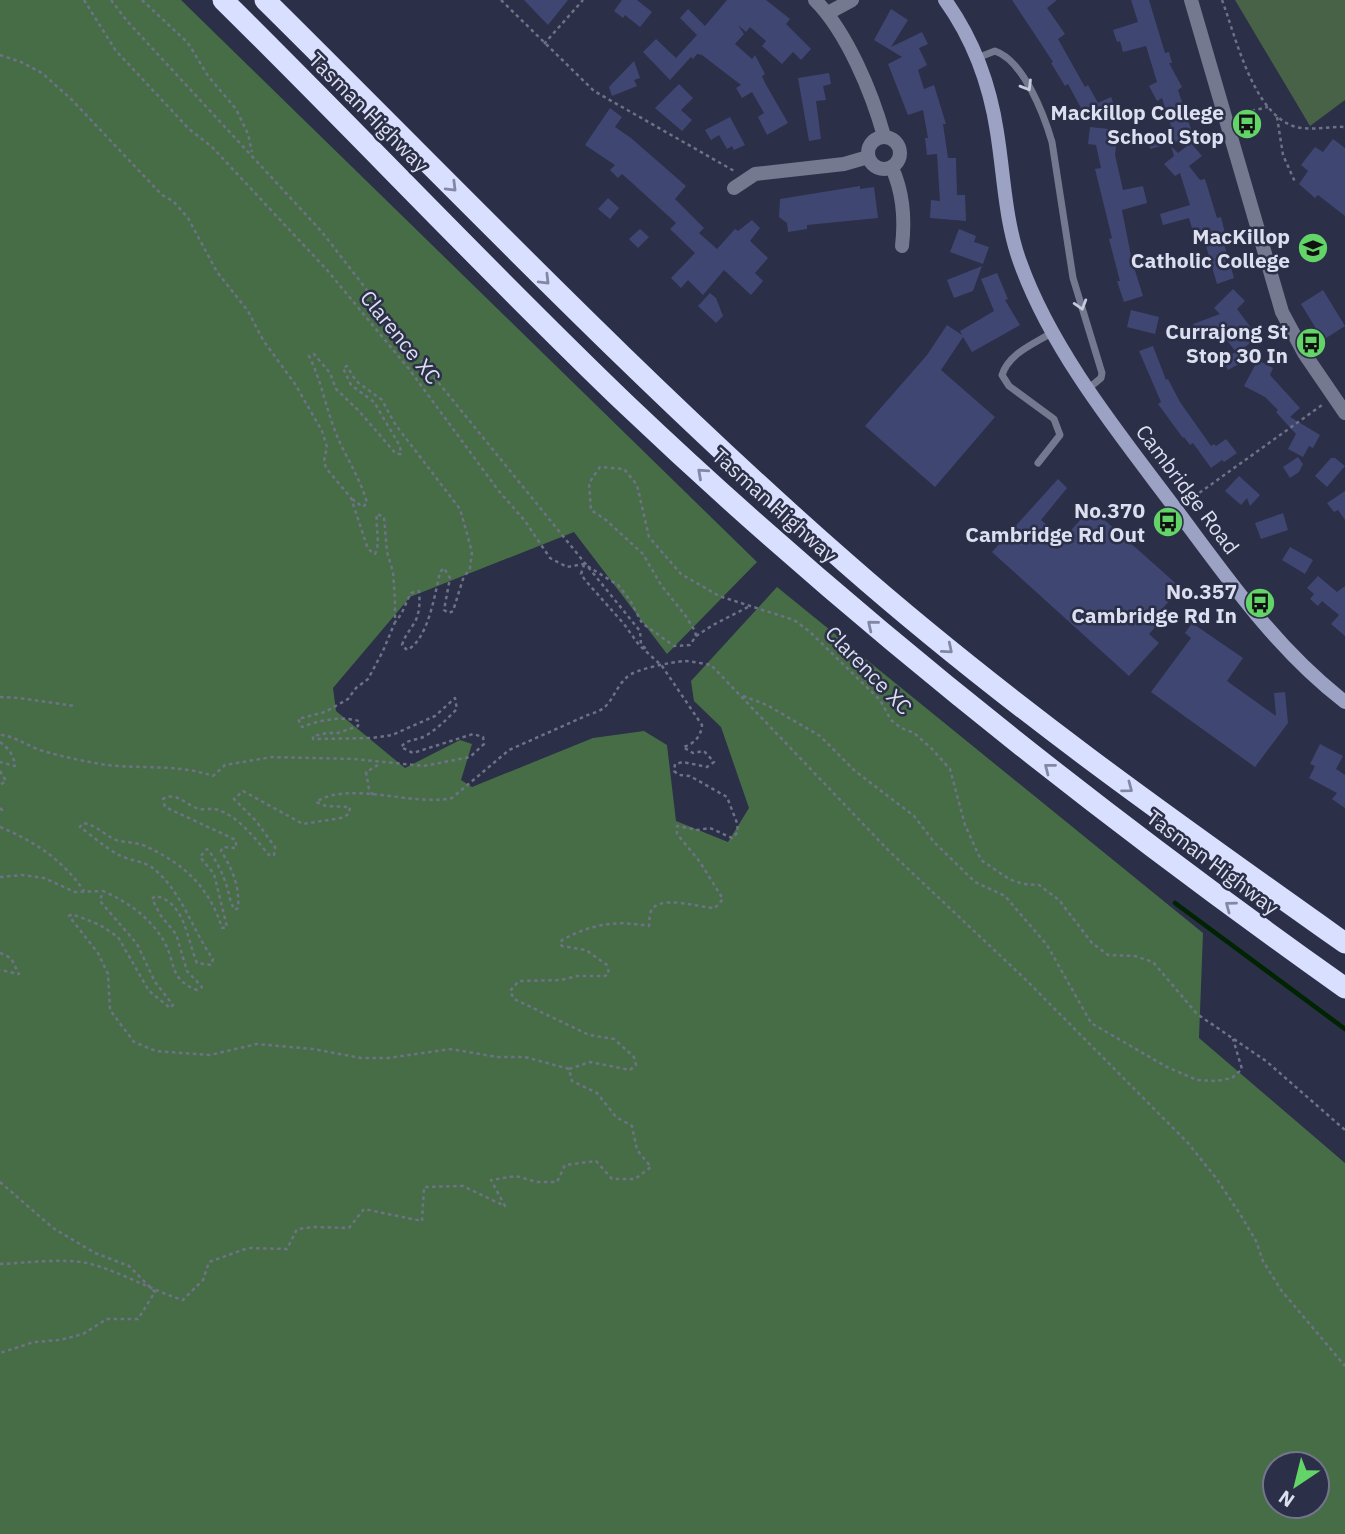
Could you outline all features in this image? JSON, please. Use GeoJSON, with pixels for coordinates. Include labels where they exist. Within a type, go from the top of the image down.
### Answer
{"type":"FeatureCollection","features":[{"type":"Feature","properties":{"kind":"highway","name":"Tasman Highway"},"geometry":{"type":"LineString","coordinates":[[223,0],[627,405],[763,529],[863,617],[1089,800],[1257,926],[1345,988]]}},
{"type":"Feature","properties":{"kind":"highway","name":"Tasman Highway"},"geometry":{"type":"LineString","coordinates":[[265,0],[597,332],[707,438],[847,564],[953,654],[1061,738],[1181,827],[1345,942]]}},
{"type":"Feature","properties":{"kind":"highway"},"geometry":{"type":"LineString","coordinates":[[1257,926],[1345,994]]}},
{"type":"Feature","properties":{"kind":"main road","name":"Cambridge Road"},"geometry":{"type":"LineString","coordinates":[[946,0],[977,58],[988,88],[997,130],[1010,225],[1020,262],[1053,332],[1089,388],[1235,588],[1286,649],[1326,688],[1345,702]]}},
{"type":"Feature","properties":{"kind":"street"},"geometry":{"type":"LineString","coordinates":[[815,0],[828,13],[866,82],[884,136],[894,140],[900,149],[899,160],[892,167],[877,168],[868,157]]}},
{"type":"Feature","properties":{"kind":"street"},"geometry":{"type":"LineString","coordinates":[[828,13],[852,0]]}},
{"type":"Feature","properties":{"kind":"street"},"geometry":{"type":"LineString","coordinates":[[1191,0],[1282,312],[1304,353],[1339,394],[1345,413]]}},
{"type":"Feature","properties":{"kind":"street"},"geometry":{"type":"LineString","coordinates":[[868,157],[871,143],[884,136]]}},
{"type":"Feature","properties":{"kind":"street"},"geometry":{"type":"LineString","coordinates":[[734,188],[755,174],[844,164],[868,157]]}},
{"type":"Feature","properties":{"kind":"street"},"geometry":{"type":"LineString","coordinates":[[892,167],[898,182],[904,228],[902,246]]}},
{"type":"Feature","properties":{"kind":"lane"},"geometry":{"type":"LineString","coordinates":[[977,58],[995,51],[1007,58],[1029,88],[1046,122],[1052,142],[1073,278],[1102,373],[1101,378],[1089,388]]}},
{"type":"Feature","properties":{"kind":"lane"},"geometry":{"type":"LineString","coordinates":[[1038,463],[1060,435],[1054,419],[1009,386],[1002,375],[1005,366],[1014,356],[1053,332]]}},
{"type":"Feature","properties":{"kind":"path","name":"Clarence XC"},"geometry":{"type":"LineString","coordinates":[[84,0],[125,60],[189,129],[212,147],[327,270],[409,369],[498,490],[525,520],[550,558],[567,567],[584,564],[618,585],[630,600],[642,623],[674,646],[690,645],[696,636],[695,631],[661,585],[643,554],[591,510],[589,483],[600,467],[624,469],[637,485],[649,537],[681,574],[719,596],[794,621],[809,631],[880,700],[891,720],[914,733],[932,749],[950,769],[965,825],[981,860],[1009,879],[1038,885],[1059,900],[1091,943],[1108,955],[1135,957],[1153,962],[1197,1014],[1266,1061],[1345,1130]]}},
{"type":"Feature","properties":{"kind":"path"},"geometry":{"type":"LineString","coordinates":[[103,891],[100,901],[137,944],[155,982],[173,1005],[170,1008],[149,991],[118,937],[86,918],[72,914],[69,916],[98,953],[108,974],[110,1010],[134,1042],[156,1051],[210,1055],[257,1044],[313,1049],[361,1058],[388,1058],[451,1049],[497,1057],[525,1057],[569,1069],[590,1062],[630,1070],[636,1065],[634,1057],[614,1039],[589,1035],[514,999],[510,991],[519,981],[605,976],[609,972],[607,965],[586,950],[560,944],[562,940],[593,926],[621,922],[649,926],[650,914],[656,906],[685,903],[715,908],[723,899],[700,862],[677,834],[677,826],[698,830],[710,828],[732,838],[738,832],[727,797],[690,776],[679,775],[674,771],[675,764],[683,762],[707,767],[714,762],[704,751],[693,753],[684,750],[683,747],[702,733],[702,725],[662,666],[642,644],[640,631],[438,382],[322,232],[127,21],[111,0]]}},
{"type":"Feature","properties":{"kind":"path"},"geometry":{"type":"LineString","coordinates":[[142,0],[188,43],[208,76],[236,109],[248,134],[253,155]]}},
{"type":"Feature","properties":{"kind":"path"},"geometry":{"type":"LineString","coordinates":[[501,0],[594,91],[748,179]]}},
{"type":"Feature","properties":{"kind":"path"},"geometry":{"type":"LineString","coordinates":[[544,44],[583,0]]}},
{"type":"Feature","properties":{"kind":"path"},"geometry":{"type":"LineString","coordinates":[[1222,0],[1232,35],[1249,72],[1268,107],[1277,117],[1300,128],[1345,127]]}},
{"type":"Feature","properties":{"kind":"path"},"geometry":{"type":"LineString","coordinates":[[0,55],[21,62],[42,74],[72,100],[188,218],[217,272],[248,311],[263,340],[295,384],[317,421],[327,447],[324,461],[326,468],[351,498],[363,507],[367,503],[343,444],[334,429],[309,356],[314,354],[330,373],[336,389],[396,454],[401,454],[394,434],[373,402],[351,385],[343,368],[347,366],[356,381],[382,400],[395,424],[427,464],[433,476],[451,495],[465,523],[472,552],[470,568],[463,579],[453,611],[449,613],[443,610],[450,578],[444,568],[440,572],[418,642],[407,650],[402,645],[406,632],[413,625],[418,613],[419,591],[415,590],[404,605],[402,615],[395,622],[368,679],[337,706],[298,719],[302,727],[339,718],[355,719],[359,721],[358,726],[338,733],[318,734],[313,736],[313,739],[392,735],[435,716],[455,698],[457,709],[442,725],[426,736],[405,742],[401,747],[413,753],[473,734],[483,737],[484,744],[470,757],[424,766],[354,759],[272,757],[225,765],[213,776],[187,769],[103,764],[65,758],[2,735],[0,741],[7,747],[15,766],[0,762]]}},
{"type":"Feature","properties":{"kind":"path"},"geometry":{"type":"LineString","coordinates":[[1225,117],[1268,107]]}},
{"type":"Feature","properties":{"kind":"path"},"geometry":{"type":"LineString","coordinates":[[1277,117],[1283,156],[1295,182]]}},
{"type":"Feature","properties":{"kind":"path"},"geometry":{"type":"LineString","coordinates":[[1176,509],[1339,394]]}},
{"type":"Feature","properties":{"kind":"path"},"geometry":{"type":"LineString","coordinates":[[351,498],[368,549],[375,554],[378,548],[375,523],[377,514],[384,517],[387,552],[393,572],[395,622]]}},
{"type":"Feature","properties":{"kind":"path"},"geometry":{"type":"LineString","coordinates":[[584,564],[581,573],[585,580],[639,645],[662,666]]}},
{"type":"Feature","properties":{"kind":"path"},"geometry":{"type":"LineString","coordinates":[[696,636],[750,606]]}},
{"type":"Feature","properties":{"kind":"path"},"geometry":{"type":"LineString","coordinates":[[0,877],[22,875],[44,878],[75,892],[103,891],[125,903],[148,920],[165,944],[176,975],[186,986],[197,990],[202,987],[187,971],[176,934],[161,916],[152,899],[155,896],[170,902],[190,934],[192,953],[197,963],[211,965],[213,958],[202,945],[186,909],[152,867],[118,855],[80,827],[83,823],[93,825],[116,839],[142,845],[185,870],[202,886],[213,903],[222,928],[227,927],[214,874],[200,857],[207,849],[212,854],[227,887],[229,901],[235,910],[238,908],[239,896],[232,867],[222,850],[223,847],[236,848],[236,840],[165,807],[163,799],[167,796],[176,797],[199,809],[214,809],[230,816],[255,837],[270,856],[274,856],[275,847],[256,821],[234,799],[243,791],[303,824],[341,818],[349,814],[350,807],[326,806],[316,802],[323,798],[373,795],[412,800],[452,798],[509,750],[601,711],[612,700],[629,674],[684,661],[711,665],[889,851],[1014,969],[1188,1143],[1240,1214],[1281,1290],[1345,1366]]}},
{"type":"Feature","properties":{"kind":"path"},"geometry":{"type":"LineString","coordinates":[[740,695],[767,705],[820,736],[855,771],[914,816],[934,842],[975,882],[1005,896],[1047,946],[1091,1023],[1167,1067],[1198,1080],[1232,1078],[1242,1069],[1233,1039]]}},
{"type":"Feature","properties":{"kind":"path"},"geometry":{"type":"LineString","coordinates":[[0,697],[75,706]]}},
{"type":"Feature","properties":{"kind":"path"},"geometry":{"type":"LineString","coordinates":[[373,795],[366,772],[381,763]]}},
{"type":"Feature","properties":{"kind":"path"},"geometry":{"type":"LineString","coordinates":[[0,771],[6,781],[0,785]]}},
{"type":"Feature","properties":{"kind":"path"},"geometry":{"type":"LineString","coordinates":[[0,827],[38,844],[69,869],[84,891]]}},
{"type":"Feature","properties":{"kind":"path"},"geometry":{"type":"LineString","coordinates":[[0,953],[11,958],[19,974],[0,970]]}},
{"type":"Feature","properties":{"kind":"path"},"geometry":{"type":"LineString","coordinates":[[0,1264],[84,1262],[129,1278],[155,1292],[183,1300],[203,1280],[209,1262],[247,1248],[287,1249],[297,1229],[349,1228],[364,1209],[422,1221],[424,1187],[463,1186],[505,1206],[491,1180],[516,1176],[537,1182],[557,1182],[565,1165],[596,1161],[612,1179],[635,1179],[651,1167],[637,1150],[632,1126],[616,1117],[597,1093],[572,1082],[569,1069]]}},
{"type":"Feature","properties":{"kind":"path"},"geometry":{"type":"LineString","coordinates":[[0,1182],[53,1228],[95,1254],[129,1266],[155,1292]]}},
{"type":"Feature","properties":{"kind":"path"},"geometry":{"type":"LineString","coordinates":[[0,1353],[34,1342],[60,1340],[83,1334],[107,1319],[138,1319],[155,1292]]}},
{"type":"Feature","properties":{"kind":"green space"},"geometry":{"type":"Polygon","coordinates":[[[0,0],[181,0],[757,562],[667,654],[574,532],[410,597],[333,688],[336,711],[405,768],[460,740],[472,744],[461,780],[472,787],[593,738],[644,731],[667,745],[676,821],[728,842],[749,808],[721,727],[694,701],[691,681],[777,587],[1203,933],[1199,1038],[1345,1163],[1345,1534],[0,1534],[0,0]]]}},
{"type":"Feature","properties":{"kind":"green space"},"geometry":{"type":"Polygon","coordinates":[[[1235,0],[1345,0],[1345,100],[1310,126],[1235,0]]]}},
{"type":"Feature","properties":{"kind":"building"},"geometry":{"type":"Polygon","coordinates":[[[524,0],[568,0],[548,25],[524,0]]]}},
{"type":"Feature","properties":{"kind":"building"},"geometry":{"type":"Polygon","coordinates":[[[622,0],[637,0],[652,12],[640,27],[625,15],[623,18],[614,11],[622,0]]]}},
{"type":"Feature","properties":{"kind":"building"},"geometry":{"type":"Polygon","coordinates":[[[727,0],[766,0],[790,19],[786,24],[811,49],[801,60],[793,52],[782,64],[762,46],[766,41],[750,27],[746,32],[738,25],[744,34],[735,44],[752,59],[755,55],[765,74],[762,76],[765,83],[788,123],[767,135],[758,117],[764,113],[752,92],[742,98],[736,88],[741,85],[702,55],[697,54],[693,59],[691,57],[670,80],[643,52],[656,39],[676,58],[697,35],[680,18],[688,9],[705,26],[727,0]]]}},
{"type":"Feature","properties":{"kind":"building"},"geometry":{"type":"Polygon","coordinates":[[[1012,0],[1057,0],[1047,8],[1065,34],[1058,39],[1085,87],[1088,85],[1098,103],[1111,97],[1115,107],[1084,121],[1077,110],[1081,108],[1068,84],[1065,86],[1051,63],[1053,62],[1012,0]]]}},
{"type":"Feature","properties":{"kind":"building"},"geometry":{"type":"Polygon","coordinates":[[[1131,0],[1149,0],[1165,53],[1169,52],[1172,63],[1169,63],[1182,87],[1178,90],[1192,132],[1184,135],[1188,139],[1150,149],[1147,136],[1172,129],[1162,98],[1157,101],[1149,86],[1157,82],[1146,46],[1123,52],[1113,30],[1138,22],[1131,0]]]}},
{"type":"Feature","properties":{"kind":"building"},"geometry":{"type":"Polygon","coordinates":[[[891,9],[908,20],[891,47],[922,32],[928,44],[919,48],[927,65],[918,70],[924,89],[934,85],[946,124],[943,124],[948,158],[956,158],[957,195],[965,195],[966,221],[930,218],[931,200],[940,201],[937,154],[927,155],[925,138],[928,138],[923,110],[908,115],[888,64],[902,57],[874,40],[891,9]]]}},
{"type":"Feature","properties":{"kind":"building"},"geometry":{"type":"Polygon","coordinates":[[[634,61],[640,78],[634,80],[637,86],[612,96],[609,87],[634,61]]]}},
{"type":"Feature","properties":{"kind":"building"},"geometry":{"type":"Polygon","coordinates":[[[829,73],[831,84],[823,86],[826,100],[816,101],[821,139],[809,141],[798,78],[829,73]]]}},
{"type":"Feature","properties":{"kind":"building"},"geometry":{"type":"Polygon","coordinates":[[[679,84],[693,98],[681,110],[692,120],[682,131],[655,108],[679,84]]]}},
{"type":"Feature","properties":{"kind":"building"},"geometry":{"type":"Polygon","coordinates":[[[610,108],[622,117],[615,127],[686,186],[675,199],[704,228],[699,233],[717,249],[735,229],[738,231],[752,220],[760,228],[750,241],[768,258],[755,273],[763,281],[751,295],[724,270],[703,295],[688,280],[681,288],[671,278],[695,253],[670,229],[676,223],[622,174],[618,178],[610,170],[615,165],[585,145],[610,108]]]}},
{"type":"Feature","properties":{"kind":"building"},"geometry":{"type":"Polygon","coordinates":[[[730,117],[745,145],[734,150],[732,146],[727,149],[719,135],[711,140],[705,130],[730,117]]]}},
{"type":"Feature","properties":{"kind":"building"},"geometry":{"type":"Polygon","coordinates":[[[1090,127],[1118,130],[1115,155],[1123,190],[1143,186],[1147,203],[1122,210],[1132,261],[1143,296],[1124,302],[1117,281],[1120,281],[1109,239],[1112,238],[1095,169],[1101,168],[1096,145],[1088,144],[1090,127]]]}},
{"type":"Feature","properties":{"kind":"building"},"geometry":{"type":"Polygon","coordinates":[[[1333,139],[1345,148],[1345,216],[1318,195],[1315,198],[1299,184],[1308,171],[1301,165],[1315,147],[1323,152],[1333,139]]]}},
{"type":"Feature","properties":{"kind":"building"},"geometry":{"type":"Polygon","coordinates":[[[1191,143],[1202,156],[1189,166],[1200,180],[1205,179],[1217,218],[1221,217],[1225,233],[1221,234],[1234,278],[1217,284],[1204,239],[1196,242],[1189,218],[1163,225],[1160,214],[1190,205],[1180,173],[1175,176],[1164,164],[1174,156],[1171,146],[1178,153],[1191,143]]]}},
{"type":"Feature","properties":{"kind":"building"},"geometry":{"type":"Polygon","coordinates":[[[860,186],[860,189],[874,187],[878,218],[807,225],[807,229],[788,232],[787,223],[779,217],[780,199],[860,186]]]}},
{"type":"Feature","properties":{"kind":"building"},"geometry":{"type":"Polygon","coordinates":[[[608,198],[619,208],[610,219],[598,209],[608,198]]]}},
{"type":"Feature","properties":{"kind":"building"},"geometry":{"type":"Polygon","coordinates":[[[640,229],[649,237],[638,248],[629,239],[640,229]]]}},
{"type":"Feature","properties":{"kind":"building"},"geometry":{"type":"Polygon","coordinates":[[[959,229],[976,236],[974,242],[989,247],[983,264],[950,252],[959,229]]]}},
{"type":"Feature","properties":{"kind":"building"},"geometry":{"type":"Polygon","coordinates":[[[982,266],[973,291],[954,298],[947,280],[982,266]]]}},
{"type":"Feature","properties":{"kind":"building"},"geometry":{"type":"Polygon","coordinates":[[[997,273],[1008,299],[1005,300],[1020,325],[972,352],[963,337],[941,370],[995,417],[935,487],[865,426],[927,355],[947,325],[962,335],[960,331],[994,311],[981,279],[997,273]]]}},
{"type":"Feature","properties":{"kind":"building"},"geometry":{"type":"Polygon","coordinates":[[[1233,289],[1245,301],[1237,309],[1258,337],[1245,347],[1252,357],[1228,370],[1222,359],[1236,352],[1218,329],[1198,336],[1193,324],[1220,314],[1214,308],[1233,289]]]}},
{"type":"Feature","properties":{"kind":"building"},"geometry":{"type":"Polygon","coordinates":[[[1323,290],[1345,326],[1323,340],[1301,304],[1323,290]]]}},
{"type":"Feature","properties":{"kind":"building"},"geometry":{"type":"Polygon","coordinates":[[[710,293],[716,298],[723,316],[716,323],[698,306],[710,293]]]}},
{"type":"Feature","properties":{"kind":"building"},"geometry":{"type":"Polygon","coordinates":[[[1131,310],[1159,317],[1155,334],[1127,327],[1131,310]]]}},
{"type":"Feature","properties":{"kind":"building"},"geometry":{"type":"Polygon","coordinates":[[[1153,346],[1166,380],[1168,379],[1180,402],[1211,446],[1216,446],[1226,439],[1237,453],[1211,468],[1193,443],[1190,445],[1183,438],[1158,404],[1161,402],[1139,351],[1153,346]]]}},
{"type":"Feature","properties":{"kind":"building"},"geometry":{"type":"Polygon","coordinates":[[[1258,360],[1273,368],[1270,375],[1300,408],[1290,417],[1320,435],[1313,448],[1309,446],[1303,457],[1288,449],[1296,434],[1276,412],[1278,410],[1265,397],[1244,386],[1258,360]]]}},
{"type":"Feature","properties":{"kind":"building"},"geometry":{"type":"Polygon","coordinates":[[[1298,457],[1303,464],[1299,472],[1290,478],[1283,467],[1298,457]]]}},
{"type":"Feature","properties":{"kind":"building"},"geometry":{"type":"Polygon","coordinates":[[[1331,458],[1345,466],[1327,487],[1315,476],[1331,458]]]}},
{"type":"Feature","properties":{"kind":"building"},"geometry":{"type":"Polygon","coordinates":[[[1239,476],[1260,495],[1250,506],[1247,498],[1241,505],[1225,491],[1239,476]]]}},
{"type":"Feature","properties":{"kind":"building"},"geometry":{"type":"Polygon","coordinates":[[[1058,479],[1067,488],[1041,520],[1063,539],[1091,508],[1181,588],[1152,620],[1157,625],[1149,634],[1159,643],[1129,676],[992,552],[1058,479]]]}},
{"type":"Feature","properties":{"kind":"building"},"geometry":{"type":"Polygon","coordinates":[[[1345,491],[1345,520],[1338,510],[1334,512],[1327,503],[1345,491]]]}},
{"type":"Feature","properties":{"kind":"building"},"geometry":{"type":"Polygon","coordinates":[[[1283,513],[1288,530],[1261,539],[1255,523],[1283,513]]]}},
{"type":"Feature","properties":{"kind":"building"},"geometry":{"type":"Polygon","coordinates":[[[1290,547],[1313,560],[1305,574],[1282,560],[1290,547]]]}},
{"type":"Feature","properties":{"kind":"building"},"geometry":{"type":"Polygon","coordinates":[[[1318,576],[1337,592],[1345,586],[1345,636],[1331,624],[1339,615],[1322,601],[1318,606],[1310,599],[1314,594],[1307,588],[1318,576]]]}},
{"type":"Feature","properties":{"kind":"building"},"geometry":{"type":"Polygon","coordinates":[[[1192,623],[1243,658],[1227,681],[1276,716],[1274,693],[1285,692],[1288,723],[1255,767],[1151,692],[1191,638],[1185,633],[1192,623]]]}},
{"type":"Feature","properties":{"kind":"building"},"geometry":{"type":"Polygon","coordinates":[[[1320,744],[1343,756],[1336,769],[1345,775],[1345,808],[1332,799],[1337,793],[1309,778],[1315,766],[1310,764],[1320,744]]]}},
{"type":"Feature","properties":{"kind":"waterway"},"geometry":{"type":"LineString","coordinates":[[1175,903],[1345,1029]]}},
{"type":"Feature","properties":{"kind":"place","name":"Mackillop College School Stop"},"geometry":{"type":"Point","coordinates":[1247,124]}},
{"type":"Feature","properties":{"kind":"place","name":"MacKillop Catholic College"},"geometry":{"type":"Point","coordinates":[1313,248]}},
{"type":"Feature","properties":{"kind":"place","name":"Currajong St Stop 30 In"},"geometry":{"type":"Point","coordinates":[1311,343]}},
{"type":"Feature","properties":{"kind":"place","name":"No.370 Cambridge Rd Out"},"geometry":{"type":"Point","coordinates":[1168,522]}},
{"type":"Feature","properties":{"kind":"place","name":"No.357 Cambridge Rd In"},"geometry":{"type":"Point","coordinates":[1260,603]}}]}
